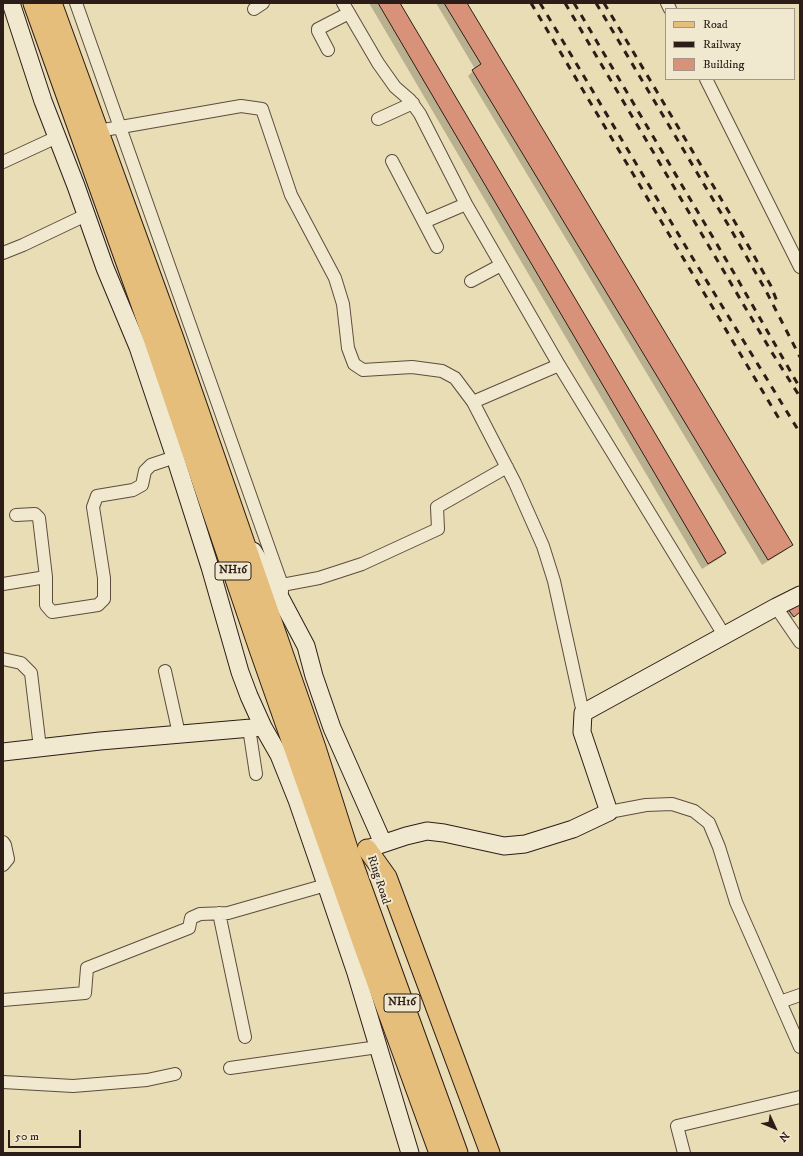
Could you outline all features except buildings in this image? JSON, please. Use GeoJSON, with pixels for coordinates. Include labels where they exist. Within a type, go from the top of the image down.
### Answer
{"type":"FeatureCollection","features":[{"type":"Feature","properties":{"kind":"highway","name":"NH16"},"geometry":{"type":"LineString","coordinates":[[34,3],[155,341],[260,649],[366,950],[438,1148]]}},
{"type":"Feature","properties":{"kind":"highway","name":"NH16"},"geometry":{"type":"LineString","coordinates":[[51,3],[172,336],[315,748],[366,848],[457,1153]]}},
{"type":"Feature","properties":{"kind":"main road","name":"Ring Road"},"geometry":{"type":"LineString","coordinates":[[366,848],[377,882],[478,1153]]}},
{"type":"Feature","properties":{"kind":"main road","name":"Ring Road"},"geometry":{"type":"LineString","coordinates":[[366,848],[387,877],[490,1153]]}},
{"type":"Feature","properties":{"kind":"street"},"geometry":{"type":"LineString","coordinates":[[11,3],[43,101],[105,268],[138,347],[176,457],[210,567],[240,672],[249,696],[256,728],[256,774]]}},
{"type":"Feature","properties":{"kind":"street"},"geometry":{"type":"LineString","coordinates":[[76,3],[282,593],[306,646],[314,676],[332,728],[366,848],[427,831],[444,833],[504,846],[525,844],[573,829],[609,812],[646,805],[672,804],[694,810],[709,823],[719,847],[736,902],[800,1047]]}},
{"type":"Feature","properties":{"kind":"street"},"geometry":{"type":"LineString","coordinates":[[328,50],[318,29],[346,8],[395,87],[413,103],[420,114],[466,204],[559,365],[724,635]]}},
{"type":"Feature","properties":{"kind":"street"},"geometry":{"type":"LineString","coordinates":[[706,80],[800,267]]}},
{"type":"Feature","properties":{"kind":"street"},"geometry":{"type":"LineString","coordinates":[[378,119],[413,103]]}},
{"type":"Feature","properties":{"kind":"street"},"geometry":{"type":"LineString","coordinates":[[98,131],[242,106],[262,109],[291,195],[335,278],[343,304],[348,348],[354,364],[363,370],[412,367],[442,371],[456,378],[473,402],[507,468],[543,546],[552,574],[583,713],[582,732],[609,812]]}},
{"type":"Feature","properties":{"kind":"street"},"geometry":{"type":"LineString","coordinates":[[3,162],[57,137]]}},
{"type":"Feature","properties":{"kind":"street"},"geometry":{"type":"LineString","coordinates":[[392,161],[437,247]]}},
{"type":"Feature","properties":{"kind":"street"},"geometry":{"type":"LineString","coordinates":[[424,222],[466,204]]}},
{"type":"Feature","properties":{"kind":"street"},"geometry":{"type":"LineString","coordinates":[[3,253],[22,246],[86,215]]}},
{"type":"Feature","properties":{"kind":"street"},"geometry":{"type":"LineString","coordinates":[[471,281],[501,265]]}},
{"type":"Feature","properties":{"kind":"street"},"geometry":{"type":"LineString","coordinates":[[473,402],[559,365]]}},
{"type":"Feature","properties":{"kind":"street"},"geometry":{"type":"LineString","coordinates":[[16,515],[35,514],[39,518],[46,577],[46,605],[52,612],[98,605],[104,599],[104,578],[93,507],[98,496],[133,490],[142,485],[145,471],[151,466],[176,457]]}},
{"type":"Feature","properties":{"kind":"street"},"geometry":{"type":"LineString","coordinates":[[282,593],[319,578],[362,564],[438,529],[437,507],[507,468]]}},
{"type":"Feature","properties":{"kind":"street"},"geometry":{"type":"LineString","coordinates":[[239,529],[282,593]]}},
{"type":"Feature","properties":{"kind":"street"},"geometry":{"type":"LineString","coordinates":[[3,584],[46,577]]}},
{"type":"Feature","properties":{"kind":"street"},"geometry":{"type":"LineString","coordinates":[[583,713],[724,635],[800,596]]}},
{"type":"Feature","properties":{"kind":"street"},"geometry":{"type":"LineString","coordinates":[[776,607],[800,642]]}},
{"type":"Feature","properties":{"kind":"street"},"geometry":{"type":"LineString","coordinates":[[3,659],[21,663],[31,673],[40,748]]}},
{"type":"Feature","properties":{"kind":"street"},"geometry":{"type":"LineString","coordinates":[[165,672],[179,734]]}},
{"type":"Feature","properties":{"kind":"street"},"geometry":{"type":"LineString","coordinates":[[3,752],[179,734],[256,728]]}},
{"type":"Feature","properties":{"kind":"street"},"geometry":{"type":"LineString","coordinates":[[256,728],[279,755],[292,787],[356,973],[410,1153]]}},
{"type":"Feature","properties":{"kind":"street"},"geometry":{"type":"LineString","coordinates":[[3,842],[8,859],[3,865]]}},
{"type":"Feature","properties":{"kind":"street"},"geometry":{"type":"LineString","coordinates":[[3,1000],[85,993],[87,968],[189,928],[191,918],[200,914],[228,913],[326,885]]}},
{"type":"Feature","properties":{"kind":"street"},"geometry":{"type":"LineString","coordinates":[[219,913],[245,1037]]}},
{"type":"Feature","properties":{"kind":"street"},"geometry":{"type":"LineString","coordinates":[[780,1002],[800,995]]}},
{"type":"Feature","properties":{"kind":"street"},"geometry":{"type":"LineString","coordinates":[[230,1068],[378,1047]]}},
{"type":"Feature","properties":{"kind":"street"},"geometry":{"type":"LineString","coordinates":[[3,1082],[73,1086],[148,1080],[175,1074]]}},
{"type":"Feature","properties":{"kind":"street"},"geometry":{"type":"LineString","coordinates":[[684,1153],[677,1126],[800,1097]]}},
{"type":"Feature","properties":{"kind":"railway"},"geometry":{"type":"LineString","coordinates":[[531,3],[781,422]]}},
{"type":"Feature","properties":{"kind":"railway"},"geometry":{"type":"LineString","coordinates":[[540,3],[692,257],[800,433]]}},
{"type":"Feature","properties":{"kind":"railway"},"geometry":{"type":"LineString","coordinates":[[565,3],[771,351],[800,397]]}},
{"type":"Feature","properties":{"kind":"railway"},"geometry":{"type":"LineString","coordinates":[[574,3],[734,273],[800,388]]}},
{"type":"Feature","properties":{"kind":"railway"},"geometry":{"type":"LineString","coordinates":[[596,3],[730,228],[765,289],[800,357]]}},
{"type":"Feature","properties":{"kind":"railway"},"geometry":{"type":"LineString","coordinates":[[604,3],[736,224],[771,286],[778,304]]}}]}
